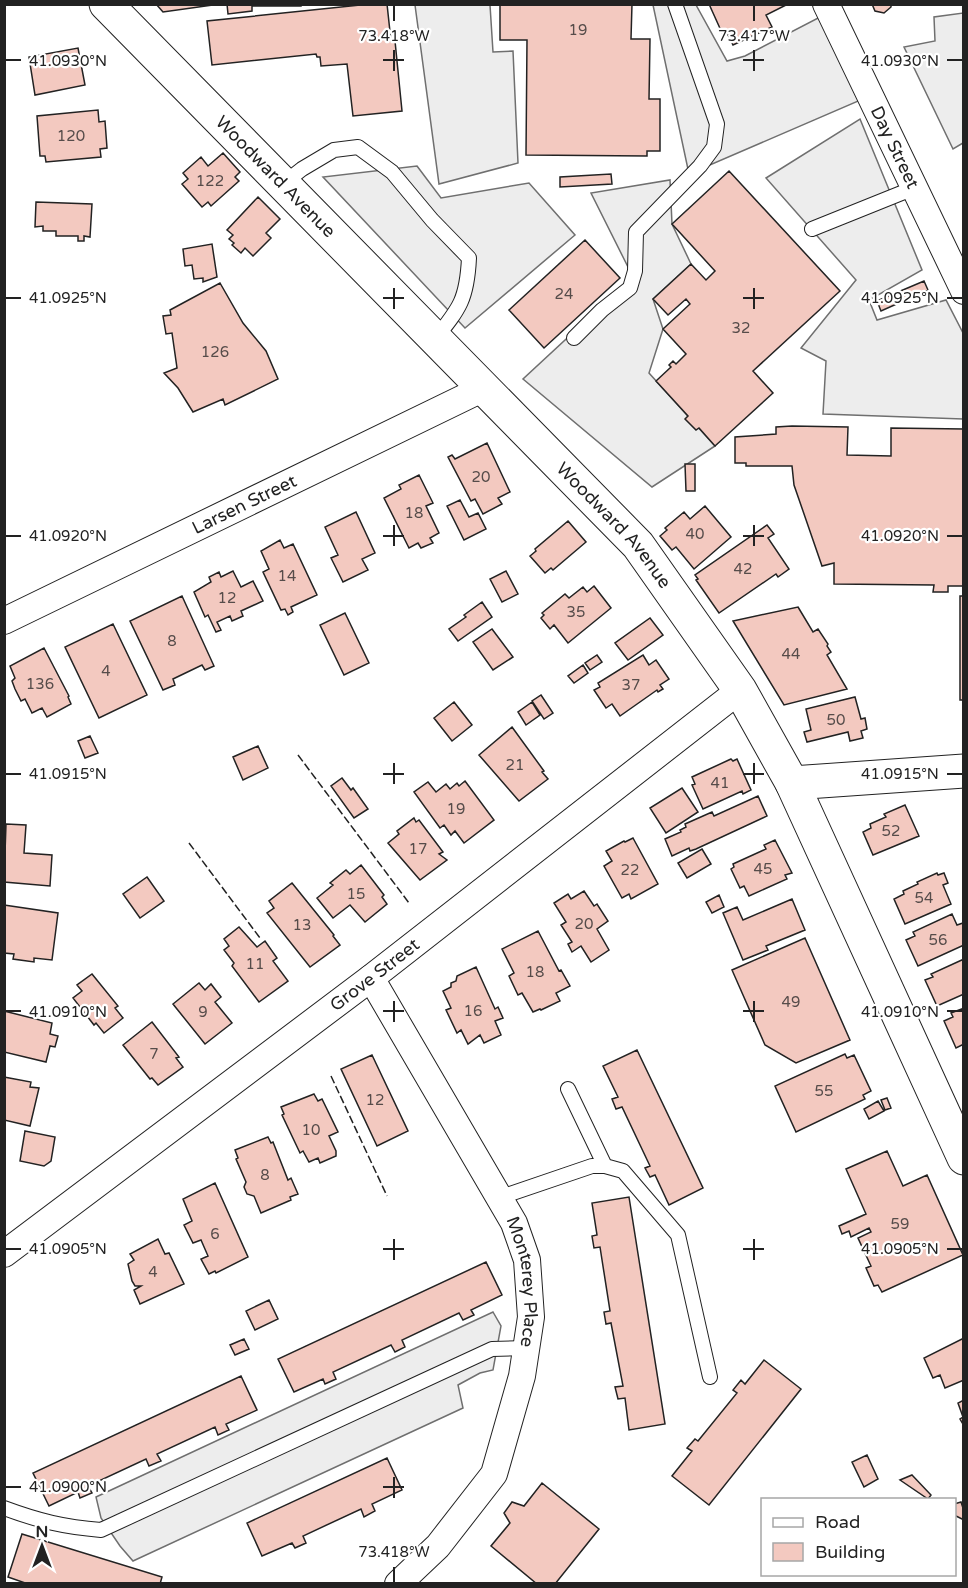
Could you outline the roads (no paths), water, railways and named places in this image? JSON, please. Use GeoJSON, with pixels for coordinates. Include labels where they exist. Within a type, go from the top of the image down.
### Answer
{"type":"FeatureCollection","features":[{"type":"Feature","properties":{"kind":"main road","name":"Woodward Avenue"},"geometry":{"type":"LineString","coordinates":[[106,4],[638,545],[740,690],[792,783],[963,1158]]}},
{"type":"Feature","properties":{"kind":"main road"},"geometry":{"type":"LineString","coordinates":[[792,783],[963,771]]}},
{"type":"Feature","properties":{"kind":"street","name":"Day Street"},"geometry":{"type":"LineString","coordinates":[[826,4],[963,291]]}},
{"type":"Feature","properties":{"kind":"street","name":"Larsen Street"},"geometry":{"type":"LineString","coordinates":[[4,621],[484,388]]}},
{"type":"Feature","properties":{"kind":"street","name":"Grove Street"},"geometry":{"type":"LineString","coordinates":[[4,1254],[372,978],[740,690]]}},
{"type":"Feature","properties":{"kind":"street","name":"Monterey Place"},"geometry":{"type":"LineString","coordinates":[[372,978],[514,1223],[527,1260],[531,1317],[522,1376],[494,1474],[438,1546],[398,1584]]}},
{"type":"Feature","properties":{"kind":"lane"},"geometry":{"type":"LineString","coordinates":[[574,338],[602,310],[630,288],[635,272],[636,232],[700,166],[714,147],[717,124],[675,4]]}},
{"type":"Feature","properties":{"kind":"lane"},"geometry":{"type":"LineString","coordinates":[[283,184],[302,169],[334,150],[358,147],[370,153],[392,172],[432,220],[469,258],[468,284],[459,310],[435,339]]}},
{"type":"Feature","properties":{"kind":"lane"},"geometry":{"type":"LineString","coordinates":[[812,229],[914,188]]}},
{"type":"Feature","properties":{"kind":"lane"},"geometry":{"type":"LineString","coordinates":[[568,1089],[605,1166]]}},
{"type":"Feature","properties":{"kind":"lane"},"geometry":{"type":"LineString","coordinates":[[501,1197],[592,1166],[605,1166],[623,1171],[678,1235],[710,1377]]}},
{"type":"Feature","properties":{"kind":"lane"},"geometry":{"type":"LineString","coordinates":[[4,1508],[42,1522],[101,1530],[492,1349],[526,1348]]}}]}
